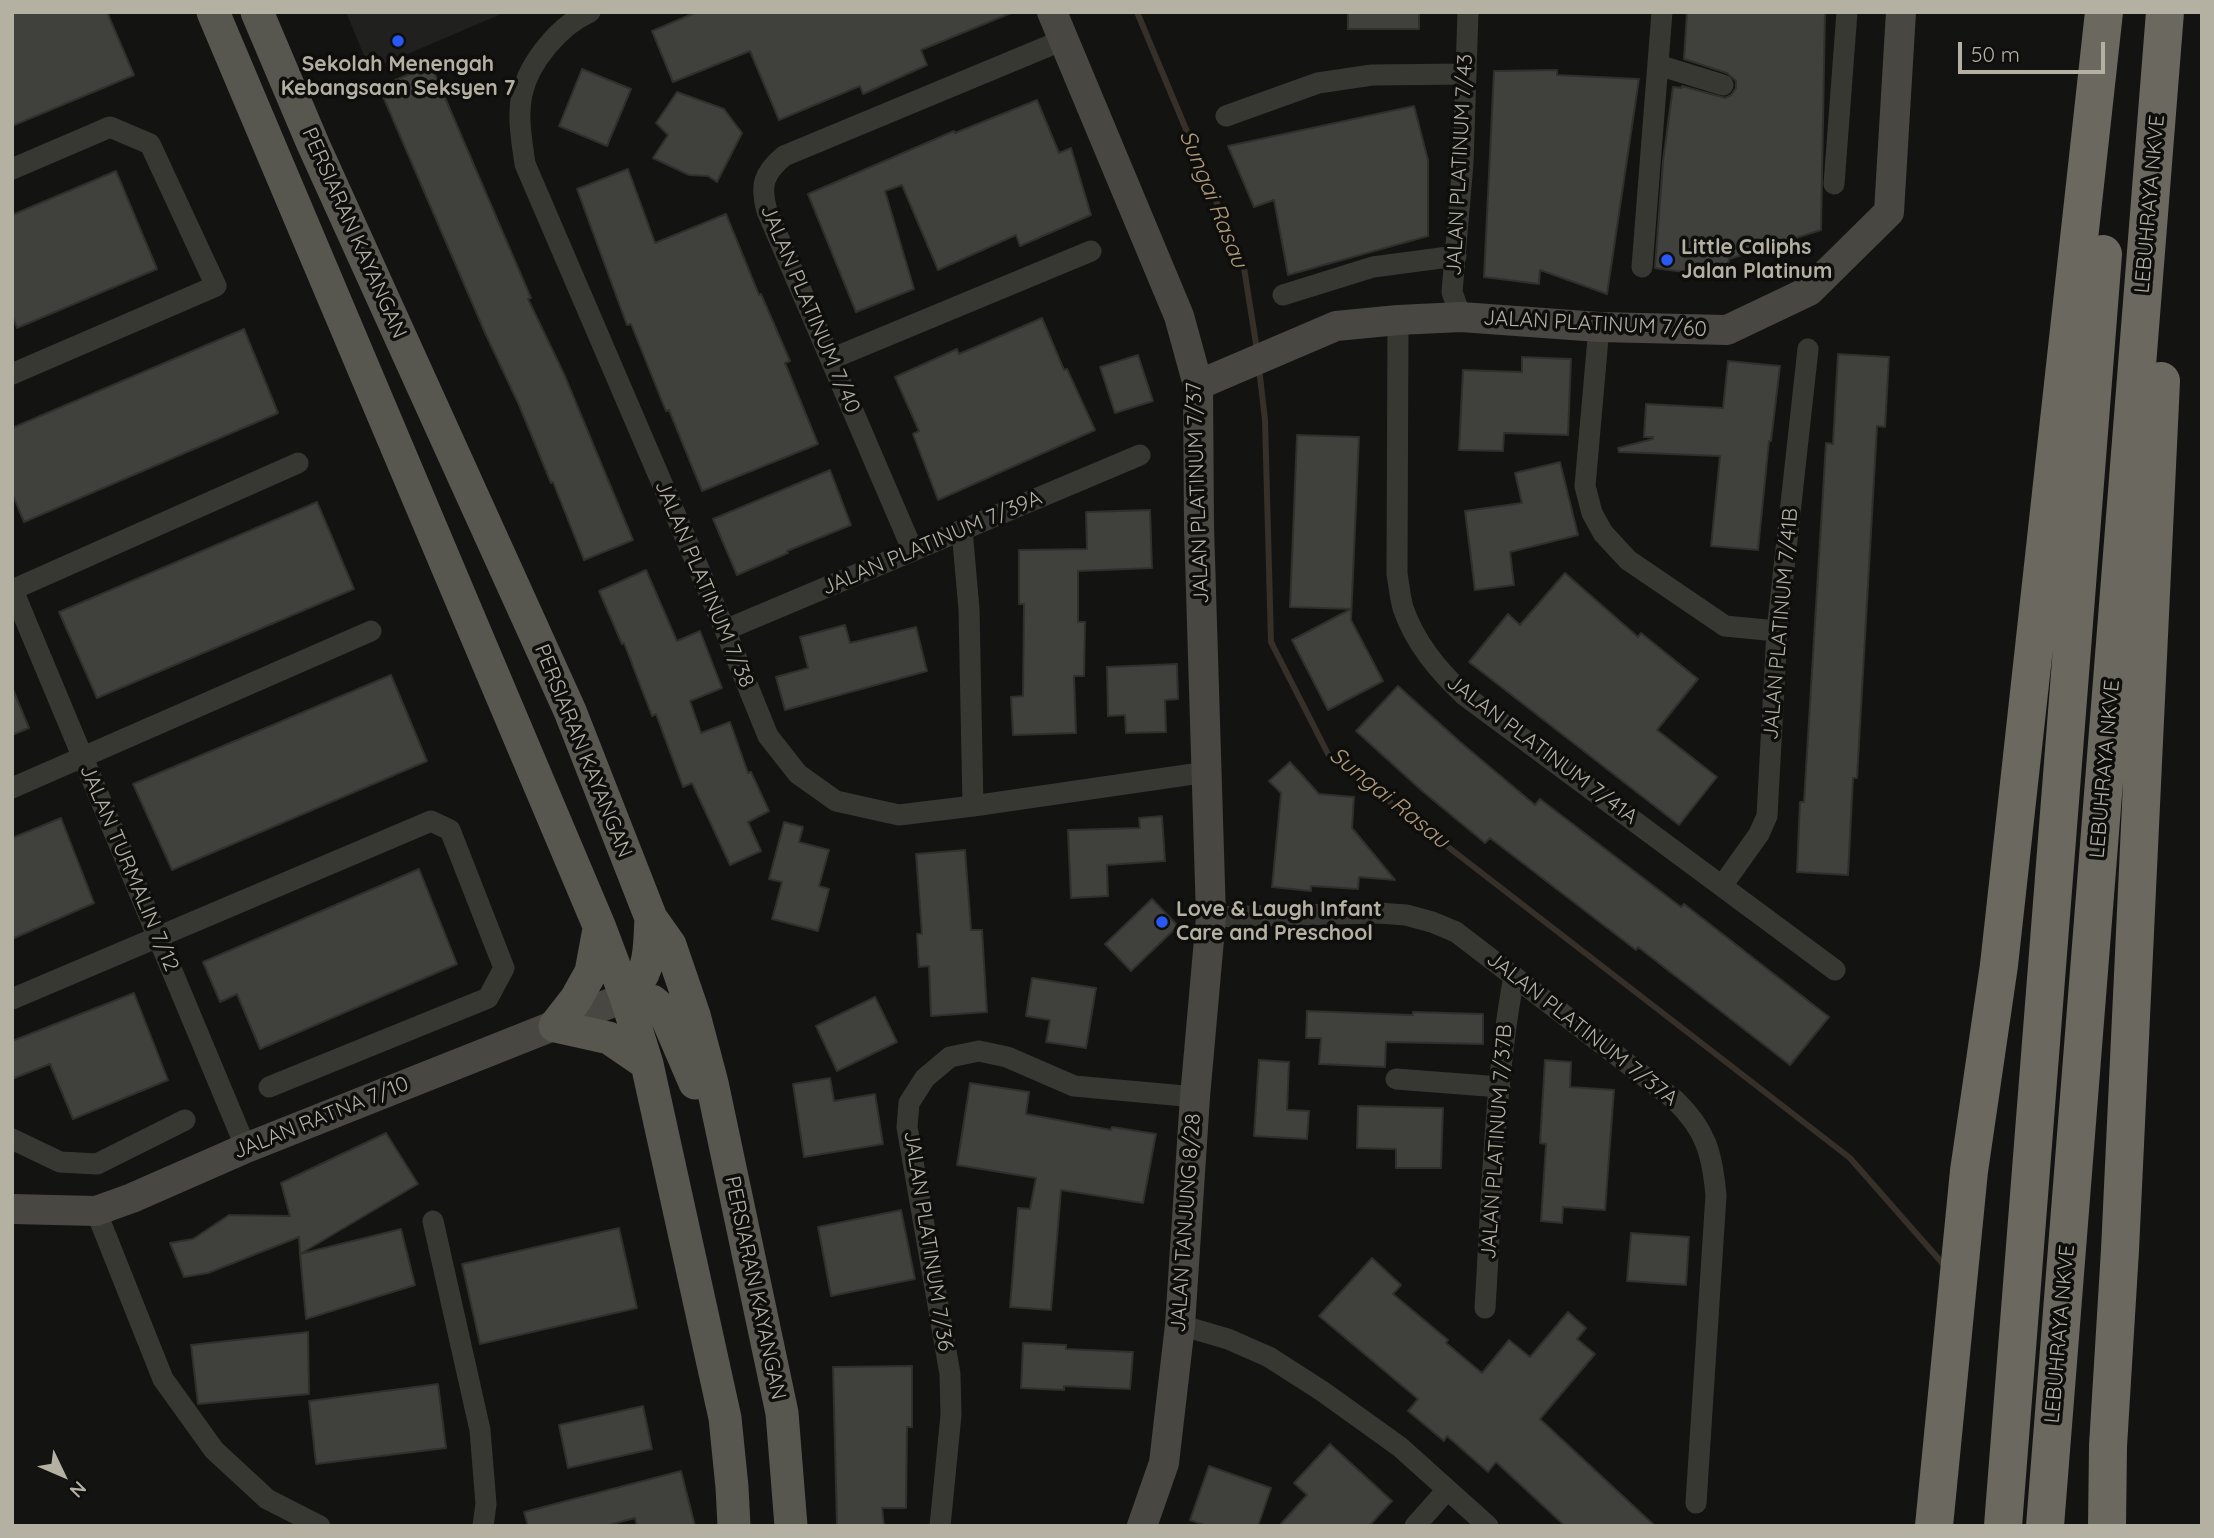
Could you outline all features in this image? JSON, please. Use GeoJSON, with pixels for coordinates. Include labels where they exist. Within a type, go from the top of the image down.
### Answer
{"type":"FeatureCollection","features":[{"type":"Feature","properties":{"kind":"highway"},"geometry":{"type":"LineString","coordinates":[[1934,1526],[1969,1171],[1999,965],[2104,12]]}},
{"type":"Feature","properties":{"kind":"highway","name":"LEBUHRAYA NKVE"},"geometry":{"type":"LineString","coordinates":[[2003,1526],[2122,12]]}},
{"type":"Feature","properties":{"kind":"highway","name":"LEBUHRAYA NKVE"},"geometry":{"type":"LineString","coordinates":[[2045,1526],[2165,12]]}},
{"type":"Feature","properties":{"kind":"highway"},"geometry":{"type":"LineString","coordinates":[[2107,1526],[2108,1446],[2181,12]]}},
{"type":"Feature","properties":{"kind":"main road","name":"PERSIARAN KAYANGAN"},"geometry":{"type":"LineString","coordinates":[[213,12],[600,928],[626,998],[648,1064],[724,1418],[734,1526]]}},
{"type":"Feature","properties":{"kind":"main road","name":"PERSIARAN KAYANGAN"},"geometry":{"type":"LineString","coordinates":[[257,12],[313,144],[570,711],[651,918],[670,945],[694,1015],[712,1083],[782,1413],[791,1526]]}},
{"type":"Feature","properties":{"kind":"main road"},"geometry":{"type":"LineString","coordinates":[[626,998],[644,976],[649,962],[651,918]]}},
{"type":"Feature","properties":{"kind":"main road"},"geometry":{"type":"LineString","coordinates":[[600,928],[591,972],[576,999],[555,1026],[609,1038],[648,1064]]}},
{"type":"Feature","properties":{"kind":"main road"},"geometry":{"type":"LineString","coordinates":[[626,998],[652,1001],[664,1011],[727,1154]]}},
{"type":"Feature","properties":{"kind":"street","name":"JALAN PLATINUM 7/38"},"geometry":{"type":"LineString","coordinates":[[590,12],[579,17],[556,37],[532,67],[522,94],[520,131],[525,164],[768,736],[798,774],[836,801],[900,815],[1207,772]]}},
{"type":"Feature","properties":{"kind":"street","name":"JALAN PLATINUM 7/37"},"geometry":{"type":"LineString","coordinates":[[1052,12],[1179,316],[1198,386],[1199,526],[1211,917]]}},
{"type":"Feature","properties":{"kind":"street","name":"JALAN PLATINUM 7/43"},"geometry":{"type":"LineString","coordinates":[[1461,317],[1452,292],[1464,163],[1468,12]]}},
{"type":"Feature","properties":{"kind":"street"},"geometry":{"type":"LineString","coordinates":[[1642,267],[1662,12]]}},
{"type":"Feature","properties":{"kind":"street"},"geometry":{"type":"LineString","coordinates":[[1834,184],[1847,12]]}},
{"type":"Feature","properties":{"kind":"street","name":"JALAN PLATINUM 7/60"},"geometry":{"type":"LineString","coordinates":[[1198,386],[1236,367],[1336,326],[1461,317],[1599,327],[1727,330],[1809,291],[1889,212],[1901,12]]}},
{"type":"Feature","properties":{"kind":"street","name":"JALAN PLATINUM 7/40"},"geometry":{"type":"LineString","coordinates":[[913,551],[768,211],[762,191],[769,168],[784,156],[1063,40]]}},
{"type":"Feature","properties":{"kind":"street"},"geometry":{"type":"LineString","coordinates":[[1658,65],[1723,85]]}},
{"type":"Feature","properties":{"kind":"street"},"geometry":{"type":"LineString","coordinates":[[1226,116],[1318,83],[1372,75],[1466,74]]}},
{"type":"Feature","properties":{"kind":"street"},"geometry":{"type":"LineString","coordinates":[[12,169],[110,127],[150,144],[216,286],[12,374]]}},
{"type":"Feature","properties":{"kind":"street"},"geometry":{"type":"LineString","coordinates":[[831,359],[1091,251]]}},
{"type":"Feature","properties":{"kind":"street"},"geometry":{"type":"LineString","coordinates":[[1283,295],[1373,267],[1456,256]]}},
{"type":"Feature","properties":{"kind":"street","name":"JALAN PLATINUM 7/41A"},"geometry":{"type":"LineString","coordinates":[[1398,320],[1397,574],[1404,608],[1428,656],[1438,670],[1464,695],[1835,970]]}},
{"type":"Feature","properties":{"kind":"street"},"geometry":{"type":"LineString","coordinates":[[1599,327],[1585,486],[1592,513],[1603,533],[1628,560],[1725,626],[1777,631]]}},
{"type":"Feature","properties":{"kind":"street","name":"JALAN PLATINUM 7/41B"},"geometry":{"type":"LineString","coordinates":[[1722,886],[1759,834],[1767,816],[1777,631],[1808,349]]}},
{"type":"Feature","properties":{"kind":"street","name":"JALAN PLATINUM 7/39A"},"geometry":{"type":"LineString","coordinates":[[725,630],[1140,455]]}},
{"type":"Feature","properties":{"kind":"street"},"geometry":{"type":"LineString","coordinates":[[13,589],[298,463]]}},
{"type":"Feature","properties":{"kind":"street"},"geometry":{"type":"LineString","coordinates":[[962,530],[969,609],[973,806]]}},
{"type":"Feature","properties":{"kind":"street","name":"JALAN TURMALIN 7/12"},"geometry":{"type":"LineString","coordinates":[[13,589],[246,1148]]}},
{"type":"Feature","properties":{"kind":"street"},"geometry":{"type":"LineString","coordinates":[[12,788],[371,631]]}},
{"type":"Feature","properties":{"kind":"street"},"geometry":{"type":"LineString","coordinates":[[12,999],[431,821],[450,830],[504,968],[488,998],[269,1087]]}},
{"type":"Feature","properties":{"kind":"street","name":"JALAN PLATINUM 7/37A"},"geometry":{"type":"LineString","coordinates":[[1211,917],[1378,913],[1406,915],[1456,932],[1675,1100],[1693,1118],[1706,1142],[1713,1163],[1716,1195],[1696,1503]]}},
{"type":"Feature","properties":{"kind":"street","name":"JALAN TANJUNG 8/28"},"geometry":{"type":"LineString","coordinates":[[1142,1526],[1164,1463],[1180,1325],[1195,1097],[1211,917]]}},
{"type":"Feature","properties":{"kind":"street","name":"JALAN PLATINUM 7/37B"},"geometry":{"type":"LineString","coordinates":[[1485,1308],[1500,1087],[1506,1021],[1514,976]]}},
{"type":"Feature","properties":{"kind":"street","name":"JALAN RATNA 7/10"},"geometry":{"type":"LineString","coordinates":[[12,1209],[96,1211],[246,1148],[626,998]]}},
{"type":"Feature","properties":{"kind":"street","name":"JALAN PLATINUM 7/36"},"geometry":{"type":"LineString","coordinates":[[940,1526],[951,1415],[950,1374],[907,1127],[909,1103],[925,1078],[950,1057],[979,1051],[1007,1057],[1074,1086],[1195,1097]]}},
{"type":"Feature","properties":{"kind":"street"},"geometry":{"type":"LineString","coordinates":[[1396,1079],[1500,1087]]}},
{"type":"Feature","properties":{"kind":"street"},"geometry":{"type":"LineString","coordinates":[[12,1139],[60,1162],[97,1164],[185,1120]]}},
{"type":"Feature","properties":{"kind":"street"},"geometry":{"type":"LineString","coordinates":[[96,1211],[163,1379],[214,1450],[268,1499],[320,1526]]}},
{"type":"Feature","properties":{"kind":"street"},"geometry":{"type":"LineString","coordinates":[[433,1221],[480,1430],[486,1504],[483,1526]]}},
{"type":"Feature","properties":{"kind":"street"},"geometry":{"type":"LineString","coordinates":[[1180,1325],[1228,1339],[1269,1357],[1322,1391],[1400,1447],[1488,1526]]}},
{"type":"Feature","properties":{"kind":"street"},"geometry":{"type":"LineString","coordinates":[[1415,1526],[1447,1490]]}},
{"type":"Feature","properties":{"kind":"shaded area","name":"Sekolah Menengah Kebangsaan Seksyen 7"},"geometry":{"type":"Polygon","coordinates":[[[346,12],[506,12],[370,70],[346,12]]]}},
{"type":"Feature","properties":{"kind":"building"},"geometry":{"type":"Polygon","coordinates":[[[12,12],[107,12],[134,75],[12,126],[12,12]]]}},
{"type":"Feature","properties":{"kind":"building"},"geometry":{"type":"Polygon","coordinates":[[[697,12],[1011,13],[921,50],[927,65],[863,94],[860,86],[779,120],[750,51],[673,82],[652,31],[697,12]]]}},
{"type":"Feature","properties":{"kind":"building"},"geometry":{"type":"Polygon","coordinates":[[[1348,12],[1419,12],[1419,29],[1348,29],[1348,12]]]}},
{"type":"Feature","properties":{"kind":"building"},"geometry":{"type":"Polygon","coordinates":[[[1687,12],[1825,12],[1821,230],[1729,259],[1726,278],[1655,268],[1663,161],[1673,87],[1682,86],[1725,98],[1736,88],[1736,81],[1727,73],[1684,59],[1687,12]]]}},
{"type":"Feature","properties":{"kind":"building"},"geometry":{"type":"Polygon","coordinates":[[[431,65],[531,298],[528,299],[564,374],[633,540],[584,560],[553,482],[551,483],[379,87],[431,65]]]}},
{"type":"Feature","properties":{"kind":"building"},"geometry":{"type":"Polygon","coordinates":[[[582,69],[631,89],[607,146],[559,126],[582,69]]]}},
{"type":"Feature","properties":{"kind":"building"},"geometry":{"type":"Polygon","coordinates":[[[1557,70],[1557,75],[1639,79],[1607,294],[1540,270],[1539,284],[1484,277],[1494,71],[1557,70]]]}},
{"type":"Feature","properties":{"kind":"building"},"geometry":{"type":"Polygon","coordinates":[[[677,92],[724,109],[742,133],[717,182],[708,176],[689,175],[653,158],[668,135],[656,123],[677,92]]]}},
{"type":"Feature","properties":{"kind":"building"},"geometry":{"type":"Polygon","coordinates":[[[1037,100],[1059,153],[1071,148],[1091,215],[1020,246],[1016,235],[938,270],[902,185],[885,191],[914,289],[856,312],[808,194],[954,131],[955,133],[1037,100]]]}},
{"type":"Feature","properties":{"kind":"building"},"geometry":{"type":"Polygon","coordinates":[[[1414,106],[1428,160],[1428,236],[1288,275],[1274,200],[1254,207],[1228,146],[1414,106]]]}},
{"type":"Feature","properties":{"kind":"building"},"geometry":{"type":"Polygon","coordinates":[[[628,169],[655,243],[726,214],[790,361],[785,363],[818,444],[702,491],[631,324],[627,325],[577,189],[628,169]]]}},
{"type":"Feature","properties":{"kind":"building"},"geometry":{"type":"Polygon","coordinates":[[[116,171],[157,269],[17,328],[12,315],[12,215],[116,171]]]}},
{"type":"Feature","properties":{"kind":"building"},"geometry":{"type":"Polygon","coordinates":[[[1042,318],[1064,370],[1067,369],[1095,430],[938,500],[913,434],[919,431],[895,377],[957,349],[959,354],[1042,318]]]}},
{"type":"Feature","properties":{"kind":"building"},"geometry":{"type":"Polygon","coordinates":[[[244,329],[278,413],[24,522],[12,493],[12,428],[244,329]]]}},
{"type":"Feature","properties":{"kind":"building"},"geometry":{"type":"Polygon","coordinates":[[[1838,354],[1889,357],[1885,427],[1877,426],[1857,778],[1853,778],[1848,875],[1797,872],[1800,802],[1804,802],[1826,443],[1833,444],[1838,354]]]}},
{"type":"Feature","properties":{"kind":"building"},"geometry":{"type":"Polygon","coordinates":[[[1138,355],[1153,401],[1115,413],[1100,367],[1138,355]]]}},
{"type":"Feature","properties":{"kind":"building"},"geometry":{"type":"Polygon","coordinates":[[[1522,357],[1571,359],[1568,435],[1504,433],[1503,451],[1459,450],[1463,370],[1522,372],[1522,357]]]}},
{"type":"Feature","properties":{"kind":"building"},"geometry":{"type":"Polygon","coordinates":[[[1728,361],[1780,366],[1758,550],[1711,546],[1720,456],[1619,452],[1618,448],[1653,439],[1644,437],[1646,404],[1723,408],[1728,361]]]}},
{"type":"Feature","properties":{"kind":"building"},"geometry":{"type":"Polygon","coordinates":[[[1297,435],[1359,437],[1351,620],[1383,681],[1328,710],[1292,640],[1351,609],[1290,607],[1297,435]]]}},
{"type":"Feature","properties":{"kind":"building"},"geometry":{"type":"Polygon","coordinates":[[[1560,462],[1578,535],[1510,552],[1514,585],[1475,590],[1465,511],[1522,503],[1515,473],[1560,462]]]}},
{"type":"Feature","properties":{"kind":"building"},"geometry":{"type":"Polygon","coordinates":[[[830,470],[851,525],[737,575],[713,519],[830,470]]]}},
{"type":"Feature","properties":{"kind":"building"},"geometry":{"type":"Polygon","coordinates":[[[317,502],[354,589],[97,698],[59,612],[317,502]]]}},
{"type":"Feature","properties":{"kind":"building"},"geometry":{"type":"Polygon","coordinates":[[[1150,510],[1152,568],[1078,571],[1078,622],[1085,622],[1084,676],[1074,676],[1076,733],[1013,735],[1011,697],[1023,696],[1024,604],[1019,604],[1019,550],[1087,549],[1086,512],[1150,510]]]}},
{"type":"Feature","properties":{"kind":"building"},"geometry":{"type":"Polygon","coordinates":[[[646,570],[677,641],[700,631],[722,688],[690,701],[701,733],[730,722],[748,773],[751,772],[769,811],[748,822],[761,851],[730,865],[692,783],[683,787],[656,714],[652,716],[624,643],[622,644],[599,591],[646,570]]]}},
{"type":"Feature","properties":{"kind":"building"},"geometry":{"type":"Polygon","coordinates":[[[1565,573],[1638,637],[1641,633],[1698,679],[1657,730],[1717,777],[1679,825],[1469,662],[1508,614],[1520,625],[1565,573]]]}},
{"type":"Feature","properties":{"kind":"building"},"geometry":{"type":"Polygon","coordinates":[[[845,625],[850,643],[916,627],[927,671],[785,710],[776,677],[808,668],[800,637],[845,625]]]}},
{"type":"Feature","properties":{"kind":"building"},"geometry":{"type":"Polygon","coordinates":[[[1177,664],[1178,699],[1165,700],[1166,732],[1126,733],[1125,715],[1108,716],[1107,667],[1177,664]]]}},
{"type":"Feature","properties":{"kind":"building"},"geometry":{"type":"Polygon","coordinates":[[[391,675],[427,761],[172,870],[133,784],[391,675]]]}},
{"type":"Feature","properties":{"kind":"building"},"geometry":{"type":"Polygon","coordinates":[[[1398,686],[1535,805],[1540,799],[1681,907],[1684,904],[1829,1017],[1790,1065],[1638,947],[1636,950],[1490,838],[1485,843],[1356,731],[1398,686]]]}},
{"type":"Feature","properties":{"kind":"building"},"geometry":{"type":"Polygon","coordinates":[[[12,687],[29,728],[12,735],[12,687]]]}},
{"type":"Feature","properties":{"kind":"building"},"geometry":{"type":"Polygon","coordinates":[[[1290,762],[1319,794],[1354,797],[1352,828],[1395,880],[1359,877],[1358,889],[1311,886],[1311,891],[1272,887],[1281,793],[1269,781],[1290,762]]]}},
{"type":"Feature","properties":{"kind":"building"},"geometry":{"type":"Polygon","coordinates":[[[1162,816],[1165,861],[1107,865],[1108,896],[1071,898],[1068,830],[1140,828],[1139,818],[1162,816]]]}},
{"type":"Feature","properties":{"kind":"building"},"geometry":{"type":"Polygon","coordinates":[[[61,818],[94,903],[12,939],[12,838],[61,818]]]}},
{"type":"Feature","properties":{"kind":"building"},"geometry":{"type":"Polygon","coordinates":[[[784,822],[803,827],[799,842],[829,850],[819,886],[829,889],[818,931],[772,919],[782,882],[769,879],[784,822]]]}},
{"type":"Feature","properties":{"kind":"building"},"geometry":{"type":"Polygon","coordinates":[[[965,850],[971,930],[982,930],[987,1012],[931,1016],[929,966],[919,967],[917,934],[922,934],[916,854],[965,850]]]}},
{"type":"Feature","properties":{"kind":"building"},"geometry":{"type":"Polygon","coordinates":[[[419,869],[457,964],[260,1049],[237,994],[220,1002],[203,962],[419,869]]]}},
{"type":"Feature","properties":{"kind":"building"},"geometry":{"type":"Polygon","coordinates":[[[1152,899],[1178,926],[1131,971],[1105,944],[1152,899]]]}},
{"type":"Feature","properties":{"kind":"building"},"geometry":{"type":"Polygon","coordinates":[[[1032,978],[1096,988],[1086,1048],[1046,1042],[1050,1020],[1026,1016],[1032,978]]]}},
{"type":"Feature","properties":{"kind":"building"},"geometry":{"type":"Polygon","coordinates":[[[134,993],[168,1080],[73,1119],[50,1064],[12,1079],[12,1041],[134,993]]]}},
{"type":"Feature","properties":{"kind":"building"},"geometry":{"type":"Polygon","coordinates":[[[875,997],[897,1042],[837,1071],[816,1026],[875,997]]]}},
{"type":"Feature","properties":{"kind":"building"},"geometry":{"type":"Polygon","coordinates":[[[1307,1011],[1413,1015],[1413,1012],[1483,1014],[1483,1044],[1386,1042],[1385,1067],[1319,1064],[1321,1038],[1306,1038],[1307,1011]]]}},
{"type":"Feature","properties":{"kind":"building"},"geometry":{"type":"Polygon","coordinates":[[[1259,1060],[1289,1062],[1287,1110],[1309,1111],[1307,1139],[1254,1136],[1259,1060]]]}},
{"type":"Feature","properties":{"kind":"building"},"geometry":{"type":"Polygon","coordinates":[[[1545,1060],[1571,1062],[1570,1087],[1614,1090],[1605,1210],[1563,1207],[1562,1223],[1541,1221],[1546,1144],[1540,1143],[1545,1060]]]}},
{"type":"Feature","properties":{"kind":"building"},"geometry":{"type":"Polygon","coordinates":[[[830,1078],[834,1101],[875,1094],[883,1144],[804,1157],[793,1084],[830,1078]]]}},
{"type":"Feature","properties":{"kind":"building"},"geometry":{"type":"Polygon","coordinates":[[[970,1083],[1029,1092],[1026,1114],[1111,1130],[1112,1127],[1156,1134],[1143,1203],[1061,1190],[1051,1310],[1010,1307],[1018,1208],[1030,1209],[1036,1178],[957,1165],[970,1083]]]}},
{"type":"Feature","properties":{"kind":"building"},"geometry":{"type":"Polygon","coordinates":[[[1358,1106],[1443,1108],[1441,1168],[1396,1168],[1396,1149],[1357,1148],[1358,1106]]]}},
{"type":"Feature","properties":{"kind":"building"},"geometry":{"type":"Polygon","coordinates":[[[386,1133],[418,1184],[300,1254],[299,1237],[208,1273],[184,1277],[170,1243],[193,1239],[229,1215],[290,1216],[281,1183],[386,1133]]]}},
{"type":"Feature","properties":{"kind":"building"},"geometry":{"type":"Polygon","coordinates":[[[901,1210],[915,1279],[831,1296],[818,1227],[901,1210]]]}},
{"type":"Feature","properties":{"kind":"building"},"geometry":{"type":"Polygon","coordinates":[[[619,1228],[637,1308],[480,1344],[462,1264],[619,1228]]]}},
{"type":"Feature","properties":{"kind":"building"},"geometry":{"type":"Polygon","coordinates":[[[401,1229],[415,1285],[306,1319],[300,1254],[401,1229]]]}},
{"type":"Feature","properties":{"kind":"building"},"geometry":{"type":"Polygon","coordinates":[[[1631,1233],[1689,1237],[1686,1285],[1627,1281],[1631,1233]]]}},
{"type":"Feature","properties":{"kind":"building"},"geometry":{"type":"Polygon","coordinates":[[[1372,1258],[1401,1285],[1393,1294],[1448,1340],[1446,1343],[1482,1373],[1509,1340],[1530,1357],[1568,1312],[1586,1328],[1577,1339],[1595,1354],[1540,1419],[1655,1526],[1565,1526],[1496,1462],[1488,1472],[1447,1436],[1444,1441],[1408,1411],[1418,1399],[1319,1316],[1372,1258]]]}},
{"type":"Feature","properties":{"kind":"building"},"geometry":{"type":"Polygon","coordinates":[[[308,1332],[309,1394],[198,1404],[191,1345],[308,1332]]]}},
{"type":"Feature","properties":{"kind":"building"},"geometry":{"type":"Polygon","coordinates":[[[1023,1343],[1066,1345],[1066,1349],[1133,1352],[1130,1389],[1064,1386],[1064,1390],[1021,1388],[1023,1343]]]}},
{"type":"Feature","properties":{"kind":"building"},"geometry":{"type":"Polygon","coordinates":[[[912,1366],[912,1427],[907,1427],[906,1508],[882,1508],[884,1526],[837,1526],[833,1367],[912,1366]]]}},
{"type":"Feature","properties":{"kind":"building"},"geometry":{"type":"Polygon","coordinates":[[[438,1384],[446,1448],[316,1464],[309,1401],[438,1384]]]}},
{"type":"Feature","properties":{"kind":"building"},"geometry":{"type":"Polygon","coordinates":[[[643,1406],[652,1449],[568,1468],[559,1425],[643,1406]]]}},
{"type":"Feature","properties":{"kind":"building"},"geometry":{"type":"Polygon","coordinates":[[[1330,1444],[1392,1501],[1369,1526],[1279,1526],[1307,1495],[1294,1483],[1330,1444]]]}},
{"type":"Feature","properties":{"kind":"building"},"geometry":{"type":"Polygon","coordinates":[[[1209,1466],[1271,1488],[1258,1526],[1207,1526],[1190,1520],[1209,1466]]]}},
{"type":"Feature","properties":{"kind":"building"},"geometry":{"type":"Polygon","coordinates":[[[681,1471],[695,1526],[637,1526],[635,1518],[605,1526],[528,1526],[524,1512],[681,1471]]]}},
{"type":"Feature","properties":{"kind":"waterway","name":"Sungai Rasau"},"geometry":{"type":"LineString","coordinates":[[1137,12],[1244,268],[1257,350]]}},
{"type":"Feature","properties":{"kind":"waterway","name":"Sungai Rasau"},"geometry":{"type":"LineString","coordinates":[[1259,368],[1265,420],[1271,642],[1328,754],[1850,1158],[1944,1265]]}},
{"type":"Feature","properties":{"kind":"place","name":"Sekolah Menengah Kebangsaan Seksyen 7"},"geometry":{"type":"Point","coordinates":[398,41]}},
{"type":"Feature","properties":{"kind":"place","name":"Little Caliphs Jalan Platinum"},"geometry":{"type":"Point","coordinates":[1667,260]}},
{"type":"Feature","properties":{"kind":"place","name":"Love & Laugh Infant Care and Preschool"},"geometry":{"type":"Point","coordinates":[1162,922]}}]}
